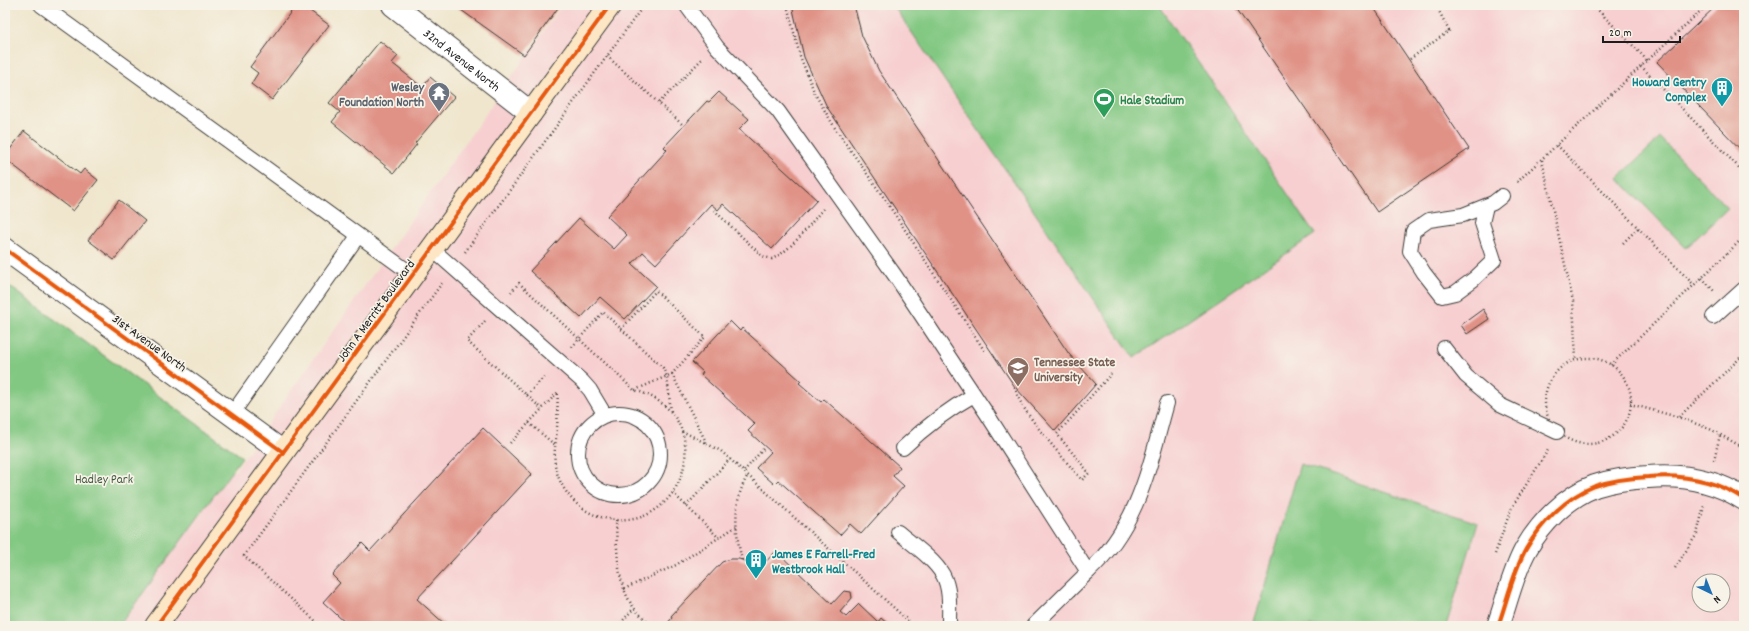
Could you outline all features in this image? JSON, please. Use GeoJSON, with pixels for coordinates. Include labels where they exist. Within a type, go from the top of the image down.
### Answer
{"type":"FeatureCollection","features":[{"type":"Feature","properties":{"kind":"street","name":"32nd Avenue North"},"geometry":{"type":"LineString","coordinates":[[393,5],[531,113]]}},
{"type":"Feature","properties":{"kind":"street","name":"John A Merritt Boulevard"},"geometry":{"type":"LineString","coordinates":[[156,626],[610,5]]}},
{"type":"Feature","properties":{"kind":"street","name":"31st Avenue North"},"geometry":{"type":"LineString","coordinates":[[5,249],[283,452]]}},
{"type":"Feature","properties":{"kind":"street"},"geometry":{"type":"LineString","coordinates":[[1498,626],[1526,549],[1548,519],[1577,496],[1594,486],[1615,480],[1663,476],[1705,481],[1731,490],[1744,499]]}},
{"type":"Feature","properties":{"kind":"lane"},"geometry":{"type":"LineString","coordinates":[[40,5],[413,276]]}},
{"type":"Feature","properties":{"kind":"lane"},"geometry":{"type":"LineString","coordinates":[[686,5],[715,45],[778,111],[896,277],[1088,572]]}},
{"type":"Feature","properties":{"kind":"lane"},"geometry":{"type":"LineString","coordinates":[[1486,206],[1482,223],[1494,260],[1474,279],[1455,293],[1442,296],[1424,273],[1410,251],[1414,230],[1429,220],[1463,215],[1493,203],[1502,196]]}},
{"type":"Feature","properties":{"kind":"lane"},"geometry":{"type":"LineString","coordinates":[[232,414],[358,236]]}},
{"type":"Feature","properties":{"kind":"lane"},"geometry":{"type":"LineString","coordinates":[[432,249],[590,390],[606,415]]}},
{"type":"Feature","properties":{"kind":"lane"},"geometry":{"type":"LineString","coordinates":[[1714,318],[1744,289]]}},
{"type":"Feature","properties":{"kind":"lane"},"geometry":{"type":"LineString","coordinates":[[1444,348],[1466,376],[1500,405],[1557,432]]}},
{"type":"Feature","properties":{"kind":"lane"},"geometry":{"type":"LineString","coordinates":[[903,448],[925,427],[948,409],[974,395]]}},
{"type":"Feature","properties":{"kind":"lane"},"geometry":{"type":"LineString","coordinates":[[1033,626],[1098,563],[1113,545],[1133,513],[1140,496],[1167,403]]}},
{"type":"Feature","properties":{"kind":"lane"},"geometry":{"type":"LineString","coordinates":[[623,413],[639,418],[652,429],[659,444],[660,460],[654,474],[643,487],[630,493],[618,495],[599,490],[587,480],[580,468],[578,450],[582,436],[594,421],[606,415],[623,413]]}},
{"type":"Feature","properties":{"kind":"lane"},"geometry":{"type":"LineString","coordinates":[[898,532],[937,566],[943,575],[950,601],[949,626]]}},
{"type":"Feature","properties":{"kind":"path"},"geometry":{"type":"LineString","coordinates":[[787,5],[800,56],[815,94],[835,128],[884,198],[986,353]]}},
{"type":"Feature","properties":{"kind":"path"},"geometry":{"type":"LineString","coordinates":[[1410,59],[1449,31],[1436,5]]}},
{"type":"Feature","properties":{"kind":"path"},"geometry":{"type":"LineString","coordinates":[[1593,5],[1647,60]]}},
{"type":"Feature","properties":{"kind":"path"},"geometry":{"type":"LineString","coordinates":[[1502,196],[1706,5]]}},
{"type":"Feature","properties":{"kind":"path"},"geometry":{"type":"LineString","coordinates":[[659,103],[715,45]]}},
{"type":"Feature","properties":{"kind":"path"},"geometry":{"type":"LineString","coordinates":[[607,56],[684,126]]}},
{"type":"Feature","properties":{"kind":"path"},"geometry":{"type":"LineString","coordinates":[[1641,66],[1744,173]]}},
{"type":"Feature","properties":{"kind":"path"},"geometry":{"type":"LineString","coordinates":[[1557,145],[1694,285]]}},
{"type":"Feature","properties":{"kind":"path"},"geometry":{"type":"LineString","coordinates":[[1542,160],[1573,301],[1576,360]]}},
{"type":"Feature","properties":{"kind":"path"},"geometry":{"type":"LineString","coordinates":[[714,210],[762,256],[772,259],[784,252],[791,245],[837,194]]}},
{"type":"Feature","properties":{"kind":"path"},"geometry":{"type":"LineString","coordinates":[[1623,242],[1638,228]]}},
{"type":"Feature","properties":{"kind":"path"},"geometry":{"type":"LineString","coordinates":[[1611,365],[1744,237]]}},
{"type":"Feature","properties":{"kind":"path"},"geometry":{"type":"LineString","coordinates":[[621,329],[656,291],[705,337],[672,374],[634,390]]}},
{"type":"Feature","properties":{"kind":"path"},"geometry":{"type":"LineString","coordinates":[[527,395],[603,312],[664,368],[667,376],[670,412]]}},
{"type":"Feature","properties":{"kind":"path"},"geometry":{"type":"LineString","coordinates":[[1679,417],[1744,354]]}},
{"type":"Feature","properties":{"kind":"path"},"geometry":{"type":"LineString","coordinates":[[1595,359],[1611,365],[1620,372],[1630,392],[1628,416],[1623,427],[1602,442],[1589,444],[1577,443],[1565,438],[1557,432],[1547,416],[1545,403],[1546,389],[1552,377],[1566,364],[1576,360],[1595,359]]}},
{"type":"Feature","properties":{"kind":"path"},"geometry":{"type":"LineString","coordinates":[[672,374],[707,444]]}},
{"type":"Feature","properties":{"kind":"path"},"geometry":{"type":"LineString","coordinates":[[1015,387],[1015,394],[1026,411],[1082,480],[1089,473],[1057,434],[1111,374]]}},
{"type":"Feature","properties":{"kind":"path"},"geometry":{"type":"LineString","coordinates":[[1630,404],[1679,417],[1710,429],[1744,448]]}},
{"type":"Feature","properties":{"kind":"path"},"geometry":{"type":"LineString","coordinates":[[529,423],[555,446]]}},
{"type":"Feature","properties":{"kind":"path"},"geometry":{"type":"LineString","coordinates":[[682,431],[721,451],[914,626]]}},
{"type":"Feature","properties":{"kind":"path"},"geometry":{"type":"LineString","coordinates":[[744,472],[765,447]]}},
{"type":"Feature","properties":{"kind":"path"},"geometry":{"type":"LineString","coordinates":[[686,506],[730,459]]}},
{"type":"Feature","properties":{"kind":"path"},"geometry":{"type":"LineString","coordinates":[[742,560],[736,536],[738,499],[748,475]]}},
{"type":"Feature","properties":{"kind":"path"},"geometry":{"type":"LineString","coordinates":[[673,493],[718,538]]}},
{"type":"Feature","properties":{"kind":"path"},"geometry":{"type":"LineString","coordinates":[[616,520],[618,553],[624,588],[634,608],[652,626]]}},
{"type":"Feature","properties":{"kind":"path"},"geometry":{"type":"LineString","coordinates":[[624,588],[676,565],[737,526]]}},
{"type":"Feature","properties":{"kind":"path"},"geometry":{"type":"LineString","coordinates":[[244,556],[321,626]]}},
{"type":"Feature","properties":{"kind":"path"},"geometry":{"type":"LineString","coordinates":[[618,626],[634,608]]}},
{"type":"Feature","properties":{"kind":"shaded area","name":"Tennessee State University"},"geometry":{"type":"Polygon","coordinates":[[[562,5],[1744,5],[1744,626],[5,626],[5,306],[235,471],[562,5]]]}},
{"type":"Feature","properties":{"kind":"green space","name":"Hale Stadium"},"geometry":{"type":"Polygon","coordinates":[[[893,5],[1159,5],[1315,234],[1134,358],[893,5]]]}},
{"type":"Feature","properties":{"kind":"green space"},"geometry":{"type":"Polygon","coordinates":[[[1660,138],[1728,208],[1686,248],[1618,178],[1660,138]]]}},
{"type":"Feature","properties":{"kind":"green space","name":"Hadley Park"},"geometry":{"type":"Polygon","coordinates":[[[5,283],[242,457],[119,626],[5,626],[5,283]]]}},
{"type":"Feature","properties":{"kind":"green space"},"geometry":{"type":"Polygon","coordinates":[[[1300,464],[1478,523],[1446,626],[1253,626],[1300,464]]]}},
{"type":"Feature","properties":{"kind":"building"},"geometry":{"type":"Polygon","coordinates":[[[296,5],[302,5],[329,25],[272,100],[251,84],[258,73],[250,67],[296,5]]]}},
{"type":"Feature","properties":{"kind":"building"},"geometry":{"type":"Polygon","coordinates":[[[454,5],[560,5],[524,55],[454,5]]]}},
{"type":"Feature","properties":{"kind":"building"},"geometry":{"type":"Polygon","coordinates":[[[792,5],[854,5],[862,36],[879,71],[1069,354],[1096,384],[1055,431],[1015,387],[827,107],[804,57],[792,5]]]}},
{"type":"Feature","properties":{"kind":"building"},"geometry":{"type":"Polygon","coordinates":[[[1234,5],[1372,5],[1469,149],[1377,212],[1234,5]]]}},
{"type":"Feature","properties":{"kind":"building","name":"Howard Gentry Complex"},"geometry":{"type":"Polygon","coordinates":[[[1717,5],[1744,5],[1744,153],[1657,62],[1717,5]]]}},
{"type":"Feature","properties":{"kind":"building"},"geometry":{"type":"Polygon","coordinates":[[[380,41],[398,56],[392,63],[422,87],[430,77],[454,97],[415,143],[417,144],[394,173],[332,122],[340,112],[329,103],[380,41]]]}},
{"type":"Feature","properties":{"kind":"building"},"geometry":{"type":"Polygon","coordinates":[[[719,92],[749,119],[739,129],[817,200],[772,249],[723,204],[718,210],[711,204],[656,264],[643,252],[632,264],[656,286],[625,319],[600,297],[581,318],[530,271],[579,218],[614,249],[627,235],[607,216],[667,150],[664,147],[707,101],[709,102],[719,92]]]}},
{"type":"Feature","properties":{"kind":"building"},"geometry":{"type":"Polygon","coordinates":[[[24,131],[80,174],[84,169],[98,180],[73,211],[5,159],[5,156],[24,131]]]}},
{"type":"Feature","properties":{"kind":"building"},"geometry":{"type":"Polygon","coordinates":[[[119,200],[145,221],[114,260],[88,240],[119,200]]]}},
{"type":"Feature","properties":{"kind":"building"},"geometry":{"type":"Polygon","coordinates":[[[1483,309],[1489,319],[1467,334],[1461,325],[1483,309]]]}},
{"type":"Feature","properties":{"kind":"building"},"geometry":{"type":"Polygon","coordinates":[[[730,321],[740,331],[742,328],[801,381],[799,383],[821,402],[824,399],[900,467],[893,476],[904,486],[861,534],[850,524],[840,535],[778,480],[774,484],[756,468],[771,452],[748,431],[755,424],[701,375],[703,372],[692,362],[730,321]]]}},
{"type":"Feature","properties":{"kind":"building"},"geometry":{"type":"Polygon","coordinates":[[[483,428],[532,474],[417,599],[447,626],[349,626],[323,602],[340,583],[332,575],[362,543],[370,551],[483,428]]]}},
{"type":"Feature","properties":{"kind":"building","name":"James E Farrell-Fred Westbrook Hall"},"geometry":{"type":"Polygon","coordinates":[[[776,551],[832,604],[844,591],[851,592],[852,598],[840,612],[846,617],[859,604],[878,622],[881,618],[890,626],[665,626],[672,618],[671,616],[722,562],[730,559],[739,559],[748,562],[758,570],[776,551]]]}},
{"type":"Feature","properties":{"kind":"cycle path"},"geometry":{"type":"LineString","coordinates":[[156,626],[610,5]]}},
{"type":"Feature","properties":{"kind":"cycle path"},"geometry":{"type":"LineString","coordinates":[[5,249],[283,452]]}},
{"type":"Feature","properties":{"kind":"cycle path"},"geometry":{"type":"LineString","coordinates":[[1498,626],[1517,567],[1532,539],[1555,512],[1564,504],[1584,491],[1608,482],[1635,478],[1673,476],[1710,483],[1733,492],[1744,499]]}},
{"type":"Feature","properties":{"kind":"place","name":"Howard Gentry Complex"},"geometry":{"type":"Point","coordinates":[1722,108]}},
{"type":"Feature","properties":{"kind":"place","name":"Wesley Foundation North"},"geometry":{"type":"Point","coordinates":[439,112]}},
{"type":"Feature","properties":{"kind":"place","name":"Hale Stadium"},"geometry":{"type":"Point","coordinates":[1104,118]}},
{"type":"Feature","properties":{"kind":"place","name":"Tennessee State University"},"geometry":{"type":"Point","coordinates":[1018,388]}},
{"type":"Feature","properties":{"kind":"place","name":"James E Farrell-Fred Westbrook Hall"},"geometry":{"type":"Point","coordinates":[756,580]}}]}
